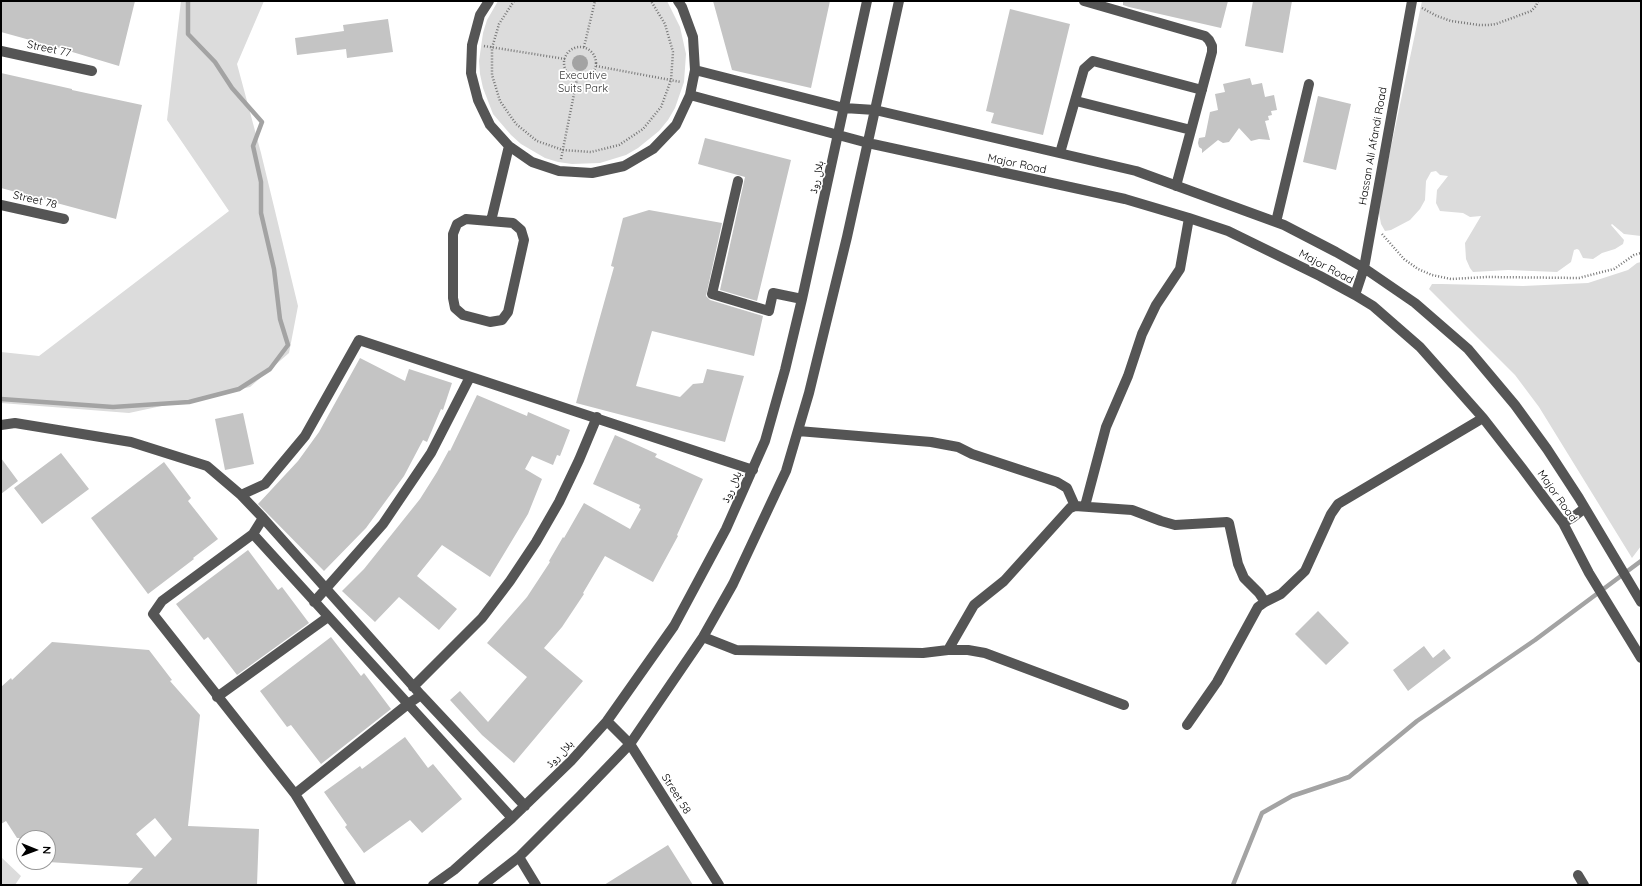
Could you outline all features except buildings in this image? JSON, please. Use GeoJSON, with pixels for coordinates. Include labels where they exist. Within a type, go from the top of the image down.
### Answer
{"type":"FeatureCollection","features":[{"type":"Feature","properties":{"kind":"street"},"geometry":{"type":"LineString","coordinates":[[489,1],[480,15],[472,45],[471,73],[478,100],[490,125],[509,146],[532,162],[559,171],[592,173],[624,166],[653,149],[676,125],[690,95],[695,70],[693,37],[682,7],[678,1]]}},
{"type":"Feature","properties":{"kind":"street","name":"ہلال روڈ"},"geometry":{"type":"LineString","coordinates":[[433,885],[454,870],[525,806],[571,761],[607,721],[674,626],[726,529],[767,434],[785,370],[867,1]]}},
{"type":"Feature","properties":{"kind":"street"},"geometry":{"type":"LineString","coordinates":[[483,885],[519,857],[630,744],[703,637],[733,584],[765,516],[786,471],[826,328],[899,1]]}},
{"type":"Feature","properties":{"kind":"street"},"geometry":{"type":"LineString","coordinates":[[1084,1],[1205,36],[1210,40],[1212,52],[1176,186]]}},
{"type":"Feature","properties":{"kind":"street","name":"Hassan Ali Afandi Road"},"geometry":{"type":"LineString","coordinates":[[1354,295],[1364,268],[1412,1]]}},
{"type":"Feature","properties":{"kind":"street","name":"Street 77"},"geometry":{"type":"LineString","coordinates":[[1,51],[92,71]]}},
{"type":"Feature","properties":{"kind":"street"},"geometry":{"type":"LineString","coordinates":[[1060,153],[1084,69],[1093,61],[1202,90]]}},
{"type":"Feature","properties":{"kind":"street","name":"Major Road"},"geometry":{"type":"LineString","coordinates":[[695,70],[844,108],[875,110],[1136,172],[1276,222],[1336,252],[1364,268],[1415,303],[1468,349],[1519,411],[1547,449],[1641,602]]}},
{"type":"Feature","properties":{"kind":"street"},"geometry":{"type":"LineString","coordinates":[[1276,222],[1309,84]]}},
{"type":"Feature","properties":{"kind":"street","name":"Major Road"},"geometry":{"type":"LineString","coordinates":[[690,95],[868,143],[1125,199],[1189,218],[1228,231],[1320,276],[1373,306],[1420,347],[1483,418],[1522,468],[1563,523],[1589,573],[1641,658]]}},
{"type":"Feature","properties":{"kind":"street"},"geometry":{"type":"LineString","coordinates":[[1076,101],[1191,130]]}},
{"type":"Feature","properties":{"kind":"street"},"geometry":{"type":"LineString","coordinates":[[491,221],[509,146]]}},
{"type":"Feature","properties":{"kind":"street"},"geometry":{"type":"LineString","coordinates":[[738,181],[712,294],[769,311],[773,293],[802,299]]}},
{"type":"Feature","properties":{"kind":"street","name":"Street 78"},"geometry":{"type":"LineString","coordinates":[[1,205],[64,219]]}},
{"type":"Feature","properties":{"kind":"street"},"geometry":{"type":"LineString","coordinates":[[1080,506],[1106,427],[1128,376],[1142,334],[1156,305],[1180,269],[1189,218]]}},
{"type":"Feature","properties":{"kind":"street"},"geometry":{"type":"LineString","coordinates":[[466,219],[491,221],[513,223],[521,230],[524,240],[508,312],[502,320],[490,322],[462,315],[455,308],[453,298],[453,234],[457,224],[466,219]]}},
{"type":"Feature","properties":{"kind":"street"},"geometry":{"type":"LineString","coordinates":[[241,495],[265,484],[305,436],[359,340],[597,417],[752,470]]}},
{"type":"Feature","properties":{"kind":"street"},"geometry":{"type":"LineString","coordinates":[[314,602],[327,589],[387,517],[431,453],[470,377]]}},
{"type":"Feature","properties":{"kind":"street"},"geometry":{"type":"LineString","coordinates":[[413,687],[482,618],[510,581],[536,542],[559,502],[597,417]]}},
{"type":"Feature","properties":{"kind":"street"},"geometry":{"type":"LineString","coordinates":[[1187,725],[1217,682],[1253,614],[1265,602],[1281,594],[1305,571],[1331,514],[1338,504],[1483,418]]}},
{"type":"Feature","properties":{"kind":"street"},"geometry":{"type":"LineString","coordinates":[[1,425],[15,423],[131,442],[207,466],[241,495],[263,518],[413,687],[525,806]]}},
{"type":"Feature","properties":{"kind":"street"},"geometry":{"type":"LineString","coordinates":[[798,431],[931,442],[958,447],[972,454],[1057,482],[1067,488],[1080,506]]}},
{"type":"Feature","properties":{"kind":"street"},"geometry":{"type":"LineString","coordinates":[[948,650],[974,605],[1004,581],[1070,508],[1080,506],[1132,510],[1168,524],[1229,523],[1238,564],[1244,578],[1259,593],[1265,602]]}},
{"type":"Feature","properties":{"kind":"street"},"geometry":{"type":"LineString","coordinates":[[1563,523],[1584,508]]}},
{"type":"Feature","properties":{"kind":"street"},"geometry":{"type":"LineString","coordinates":[[263,518],[253,534],[162,601],[152,614],[295,794],[351,885]]}},
{"type":"Feature","properties":{"kind":"street"},"geometry":{"type":"LineString","coordinates":[[253,534],[512,818]]}},
{"type":"Feature","properties":{"kind":"street"},"geometry":{"type":"LineString","coordinates":[[217,697],[328,617]]}},
{"type":"Feature","properties":{"kind":"street"},"geometry":{"type":"LineString","coordinates":[[703,637],[736,650],[923,653],[948,650],[968,650],[985,653],[1124,705]]}},
{"type":"Feature","properties":{"kind":"street"},"geometry":{"type":"LineString","coordinates":[[295,794],[421,695]]}},
{"type":"Feature","properties":{"kind":"street","name":"Street 58"},"geometry":{"type":"LineString","coordinates":[[607,721],[630,744],[719,885]]}},
{"type":"Feature","properties":{"kind":"street"},"geometry":{"type":"LineString","coordinates":[[519,857],[536,885]]}},
{"type":"Feature","properties":{"kind":"street"},"geometry":{"type":"LineString","coordinates":[[1578,875],[1584,885]]}},
{"type":"Feature","properties":{"kind":"path"},"geometry":{"type":"LineString","coordinates":[[514,1],[499,24],[492,48],[492,75],[500,101],[516,124],[537,141],[563,150],[591,152],[619,145],[643,129],[661,107],[671,80],[673,52],[665,24],[651,1]]}},
{"type":"Feature","properties":{"kind":"path"},"geometry":{"type":"LineString","coordinates":[[584,47],[594,1]]}},
{"type":"Feature","properties":{"kind":"path"},"geometry":{"type":"LineString","coordinates":[[1412,1],[1437,16],[1451,21],[1479,25],[1496,24],[1531,11],[1536,6],[1538,1]]}},
{"type":"Feature","properties":{"kind":"path"},"geometry":{"type":"LineString","coordinates":[[472,45],[565,59]]}},
{"type":"Feature","properties":{"kind":"path"},"geometry":{"type":"LineString","coordinates":[[584,47],[592,51],[594,54],[596,58],[596,66],[589,77],[577,79],[566,72],[564,63],[565,59],[572,49],[584,47]]}},
{"type":"Feature","properties":{"kind":"path"},"geometry":{"type":"LineString","coordinates":[[596,66],[693,84]]}},
{"type":"Feature","properties":{"kind":"path"},"geometry":{"type":"LineString","coordinates":[[559,171],[577,79]]}},
{"type":"Feature","properties":{"kind":"path"},"geometry":{"type":"LineString","coordinates":[[1372,218],[1386,239],[1410,264],[1426,273],[1451,279],[1487,277],[1579,278],[1614,269],[1634,255],[1641,253]]}},
{"type":"Feature","properties":{"kind":"green space"},"geometry":{"type":"Polygon","coordinates":[[[181,1],[264,1],[237,64],[261,153],[298,306],[289,353],[250,387],[129,413],[1,403],[1,352],[39,356],[229,211],[167,120],[181,1]]]}},
{"type":"Feature","properties":{"kind":"green space","name":"Executive Suits Park"},"geometry":{"type":"Polygon","coordinates":[[[498,1],[667,1],[680,27],[686,54],[684,82],[675,108],[668,120],[659,131],[638,148],[626,155],[600,163],[572,164],[558,162],[545,158],[521,144],[493,114],[483,88],[480,74],[479,61],[483,33],[487,20],[498,1]]]}},
{"type":"Feature","properties":{"kind":"green space"},"geometry":{"type":"Polygon","coordinates":[[[1422,1],[1641,1],[1641,236],[1624,234],[1612,224],[1611,225],[1624,240],[1623,244],[1615,249],[1602,253],[1593,259],[1583,258],[1579,250],[1574,250],[1571,262],[1557,272],[1508,270],[1473,272],[1466,259],[1465,243],[1481,216],[1470,217],[1463,213],[1440,211],[1436,203],[1437,190],[1448,176],[1440,175],[1436,171],[1431,172],[1426,181],[1425,200],[1420,209],[1410,220],[1391,230],[1385,231],[1381,224],[1379,213],[1380,199],[1422,1]]]}},
{"type":"Feature","properties":{"kind":"green space"},"geometry":{"type":"Polygon","coordinates":[[[1641,262],[1641,546],[1632,558],[1539,407],[1515,375],[1429,289],[1432,284],[1523,286],[1588,283],[1628,270],[1637,263],[1641,262]]]}},
{"type":"Feature","properties":{"kind":"green space"},"geometry":{"type":"Polygon","coordinates":[[[1,857],[21,876],[15,885],[1,885],[1,857]]]}},
{"type":"Feature","properties":{"kind":"shaded area"},"geometry":{"type":"Polygon","coordinates":[[[577,55],[583,55],[588,60],[586,69],[583,71],[577,71],[572,66],[572,60],[577,55]]]}},
{"type":"Feature","properties":{"kind":"waterway"},"geometry":{"type":"LineString","coordinates":[[1,399],[113,407],[189,402],[239,389],[270,369],[288,345],[280,319],[274,269],[261,213],[261,182],[253,146],[262,122],[232,88],[215,62],[188,34],[188,1]]}},
{"type":"Feature","properties":{"kind":"waterway"},"geometry":{"type":"LineString","coordinates":[[1233,885],[1262,813],[1292,796],[1349,777],[1417,721],[1535,640],[1641,561]]}}]}
